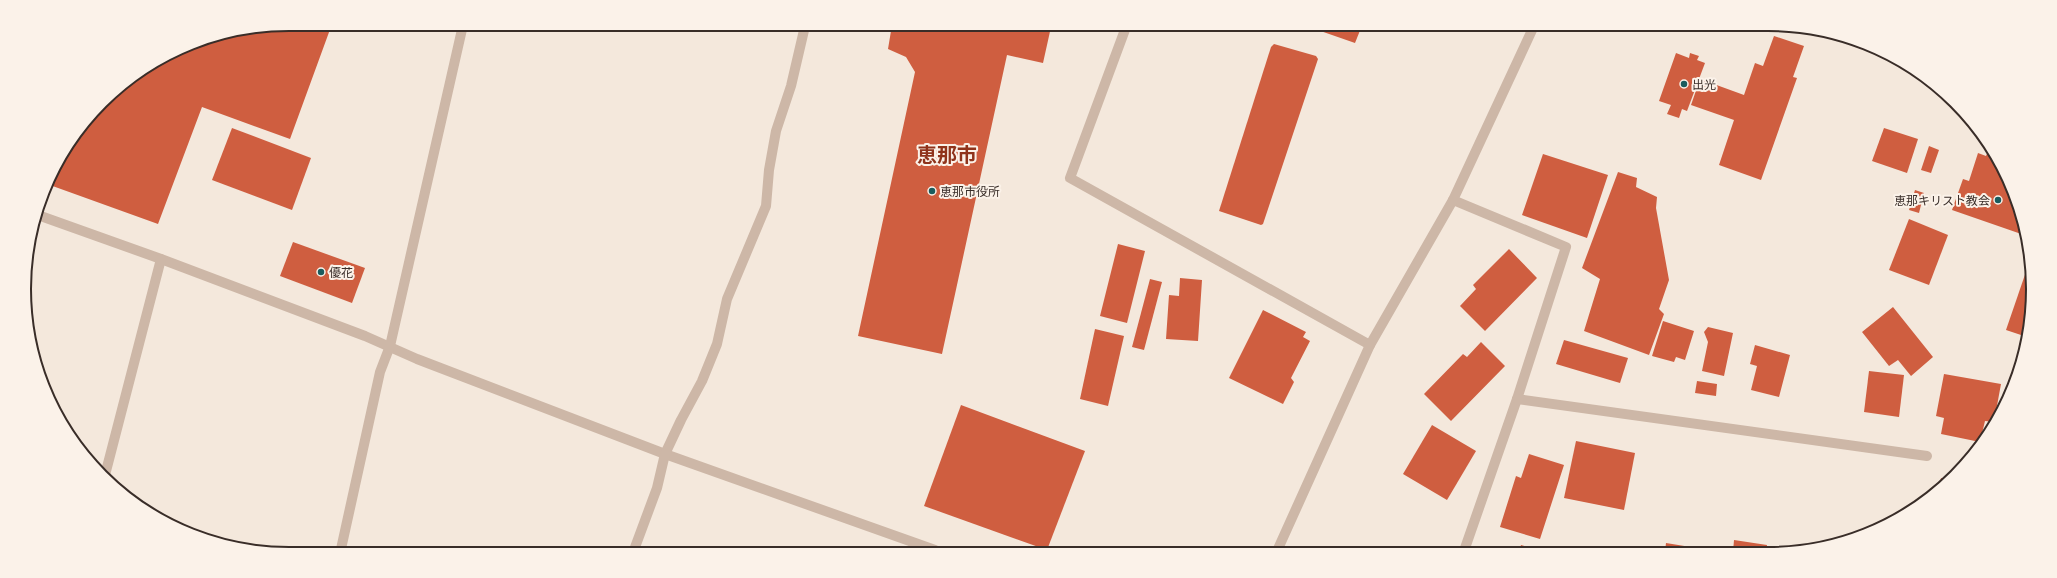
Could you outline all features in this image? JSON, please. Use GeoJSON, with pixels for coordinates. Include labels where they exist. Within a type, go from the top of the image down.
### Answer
{"type":"FeatureCollection","features":[{"type":"Feature","properties":{"kind":"street"},"geometry":{"type":"LineString","coordinates":[[340,547],[380,372],[390,346],[462,31]]}},
{"type":"Feature","properties":{"kind":"street"},"geometry":{"type":"LineString","coordinates":[[635,547],[657,488],[666,454],[681,420],[702,382],[716,344],[728,299],[766,206],[769,170],[776,131],[791,86],[804,31]]}},
{"type":"Feature","properties":{"kind":"street"},"geometry":{"type":"LineString","coordinates":[[1125,31],[1070,178],[1370,345]]}},
{"type":"Feature","properties":{"kind":"street"},"geometry":{"type":"LineString","coordinates":[[1279,547],[1370,345],[1453,200],[1532,31]]}},
{"type":"Feature","properties":{"kind":"street"},"geometry":{"type":"LineString","coordinates":[[1453,200],[1566,247],[1517,398],[1465,547]]}},
{"type":"Feature","properties":{"kind":"street"},"geometry":{"type":"LineString","coordinates":[[42,216],[161,259],[390,346],[417,359],[666,454],[927,547]]}},
{"type":"Feature","properties":{"kind":"street"},"geometry":{"type":"LineString","coordinates":[[106,470],[161,259]]}},
{"type":"Feature","properties":{"kind":"street"},"geometry":{"type":"LineString","coordinates":[[1517,398],[1927,456]]}},
{"type":"Feature","properties":{"kind":"building"},"geometry":{"type":"Polygon","coordinates":[[[329,31],[290,139],[202,107],[158,224],[53,186],[74,146],[95,119],[132,84],[160,66],[190,51],[222,40],[255,33],[329,31]]]}},
{"type":"Feature","properties":{"kind":"building"},"geometry":{"type":"Polygon","coordinates":[[[891,31],[1050,31],[1043,63],[1007,55],[942,354],[858,336],[915,72],[906,57],[888,49],[891,31]]]}},
{"type":"Feature","properties":{"kind":"building"},"geometry":{"type":"Polygon","coordinates":[[[1320,31],[1360,31],[1355,43],[1320,31]]]}},
{"type":"Feature","properties":{"kind":"building"},"geometry":{"type":"Polygon","coordinates":[[[1774,36],[1804,46],[1793,77],[1797,78],[1761,180],[1719,165],[1734,120],[1691,105],[1700,79],[1744,95],[1755,63],[1763,66],[1774,36]]]}},
{"type":"Feature","properties":{"kind":"building"},"geometry":{"type":"Polygon","coordinates":[[[1274,44],[1316,56],[1318,59],[1263,224],[1261,225],[1219,211],[1271,47],[1274,44]]]}},
{"type":"Feature","properties":{"kind":"building"},"geometry":{"type":"Polygon","coordinates":[[[1676,53],[1689,58],[1690,53],[1699,56],[1697,60],[1705,63],[1687,111],[1682,109],[1679,118],[1667,114],[1671,105],[1659,101],[1676,53]]]}},
{"type":"Feature","properties":{"kind":"building"},"geometry":{"type":"Polygon","coordinates":[[[232,128],[311,158],[292,210],[212,180],[232,128]]]}},
{"type":"Feature","properties":{"kind":"building"},"geometry":{"type":"Polygon","coordinates":[[[1884,128],[1918,139],[1907,173],[1872,161],[1884,128]]]}},
{"type":"Feature","properties":{"kind":"building"},"geometry":{"type":"Polygon","coordinates":[[[1929,146],[1939,150],[1931,173],[1921,170],[1929,146]]]}},
{"type":"Feature","properties":{"kind":"building"},"geometry":{"type":"Polygon","coordinates":[[[1978,153],[1986,156],[1987,153],[2006,190],[2020,233],[1952,210],[1963,179],[1969,181],[1978,153]]]}},
{"type":"Feature","properties":{"kind":"building"},"geometry":{"type":"Polygon","coordinates":[[[1543,154],[1608,175],[1587,238],[1522,215],[1543,154]]]}},
{"type":"Feature","properties":{"kind":"building"},"geometry":{"type":"Polygon","coordinates":[[[1618,172],[1637,178],[1636,187],[1657,197],[1656,208],[1669,280],[1659,309],[1664,314],[1649,355],[1584,331],[1600,279],[1582,268],[1618,172]]]}},
{"type":"Feature","properties":{"kind":"building"},"geometry":{"type":"Polygon","coordinates":[[[1915,190],[1924,193],[1919,213],[1909,210],[1915,190]]]}},
{"type":"Feature","properties":{"kind":"building"},"geometry":{"type":"Polygon","coordinates":[[[1909,219],[1948,235],[1929,285],[1889,270],[1909,219]]]}},
{"type":"Feature","properties":{"kind":"building"},"geometry":{"type":"Polygon","coordinates":[[[293,242],[365,268],[352,303],[280,276],[293,242]]]}},
{"type":"Feature","properties":{"kind":"building"},"geometry":{"type":"Polygon","coordinates":[[[1118,244],[1145,251],[1127,323],[1100,316],[1118,244]]]}},
{"type":"Feature","properties":{"kind":"building"},"geometry":{"type":"Polygon","coordinates":[[[1509,249],[1537,278],[1485,331],[1460,306],[1476,289],[1473,285],[1509,249]]]}},
{"type":"Feature","properties":{"kind":"building"},"geometry":{"type":"Polygon","coordinates":[[[2025,274],[2026,289],[2022,335],[2006,330],[2025,274]]]}},
{"type":"Feature","properties":{"kind":"building"},"geometry":{"type":"Polygon","coordinates":[[[1180,278],[1202,280],[1198,341],[1166,339],[1169,295],[1179,296],[1180,278]]]}},
{"type":"Feature","properties":{"kind":"building"},"geometry":{"type":"Polygon","coordinates":[[[1150,279],[1162,282],[1144,350],[1132,347],[1150,279]]]}},
{"type":"Feature","properties":{"kind":"building"},"geometry":{"type":"Polygon","coordinates":[[[1893,307],[1933,357],[1911,376],[1898,360],[1889,366],[1862,332],[1893,307]]]}},
{"type":"Feature","properties":{"kind":"building"},"geometry":{"type":"Polygon","coordinates":[[[1263,310],[1306,332],[1303,337],[1310,341],[1291,378],[1294,382],[1283,404],[1229,378],[1263,310]]]}},
{"type":"Feature","properties":{"kind":"building"},"geometry":{"type":"Polygon","coordinates":[[[1663,321],[1694,331],[1685,360],[1676,357],[1674,362],[1652,356],[1663,321]]]}},
{"type":"Feature","properties":{"kind":"building"},"geometry":{"type":"Polygon","coordinates":[[[1708,327],[1733,333],[1724,376],[1702,371],[1708,342],[1704,332],[1708,327]]]}},
{"type":"Feature","properties":{"kind":"building"},"geometry":{"type":"Polygon","coordinates":[[[1095,329],[1124,336],[1108,406],[1080,399],[1095,329]]]}},
{"type":"Feature","properties":{"kind":"building"},"geometry":{"type":"Polygon","coordinates":[[[1564,340],[1628,358],[1620,383],[1556,364],[1564,340]]]}},
{"type":"Feature","properties":{"kind":"building"},"geometry":{"type":"Polygon","coordinates":[[[1481,342],[1505,366],[1451,421],[1424,394],[1463,354],[1467,357],[1481,342]]]}},
{"type":"Feature","properties":{"kind":"building"},"geometry":{"type":"Polygon","coordinates":[[[1755,345],[1790,355],[1779,397],[1751,390],[1757,366],[1750,364],[1755,345]]]}},
{"type":"Feature","properties":{"kind":"building"},"geometry":{"type":"Polygon","coordinates":[[[1869,371],[1904,375],[1899,417],[1864,412],[1869,371]]]}},
{"type":"Feature","properties":{"kind":"building"},"geometry":{"type":"Polygon","coordinates":[[[1944,374],[2001,384],[1997,407],[1989,421],[1985,421],[1982,433],[1976,441],[1941,434],[1944,418],[1936,416],[1944,374]]]}},
{"type":"Feature","properties":{"kind":"building"},"geometry":{"type":"Polygon","coordinates":[[[1697,381],[1717,384],[1716,396],[1695,393],[1697,381]]]}},
{"type":"Feature","properties":{"kind":"building"},"geometry":{"type":"Polygon","coordinates":[[[961,405],[1085,451],[1048,547],[1039,547],[924,506],[961,405]]]}},
{"type":"Feature","properties":{"kind":"building"},"geometry":{"type":"Polygon","coordinates":[[[1432,425],[1476,451],[1447,500],[1403,474],[1432,425]]]}},
{"type":"Feature","properties":{"kind":"building"},"geometry":{"type":"Polygon","coordinates":[[[1576,441],[1635,453],[1624,510],[1564,498],[1576,441]]]}},
{"type":"Feature","properties":{"kind":"building"},"geometry":{"type":"Polygon","coordinates":[[[1529,454],[1564,465],[1540,539],[1500,527],[1516,476],[1521,478],[1529,454]]]}},
{"type":"Feature","properties":{"kind":"building"},"geometry":{"type":"Polygon","coordinates":[[[1734,540],[1767,545],[1767,547],[1733,547],[1734,540]]]}},
{"type":"Feature","properties":{"kind":"building"},"geometry":{"type":"Polygon","coordinates":[[[1666,543],[1690,547],[1666,547],[1666,543]]]}},
{"type":"Feature","properties":{"kind":"place","name":"出光"},"geometry":{"type":"Point","coordinates":[1684,84]}},
{"type":"Feature","properties":{"kind":"place","name":"恵那市役所"},"geometry":{"type":"Point","coordinates":[932,191]}},
{"type":"Feature","properties":{"kind":"place","name":"恵那キリスト教会"},"geometry":{"type":"Point","coordinates":[1998,200]}},
{"type":"Feature","properties":{"kind":"place","name":"優花"},"geometry":{"type":"Point","coordinates":[321,272]}},
{"type":"Feature","properties":{"kind":"district","name":"恵那市"},"geometry":{"type":"Point","coordinates":[947,154]}}]}
